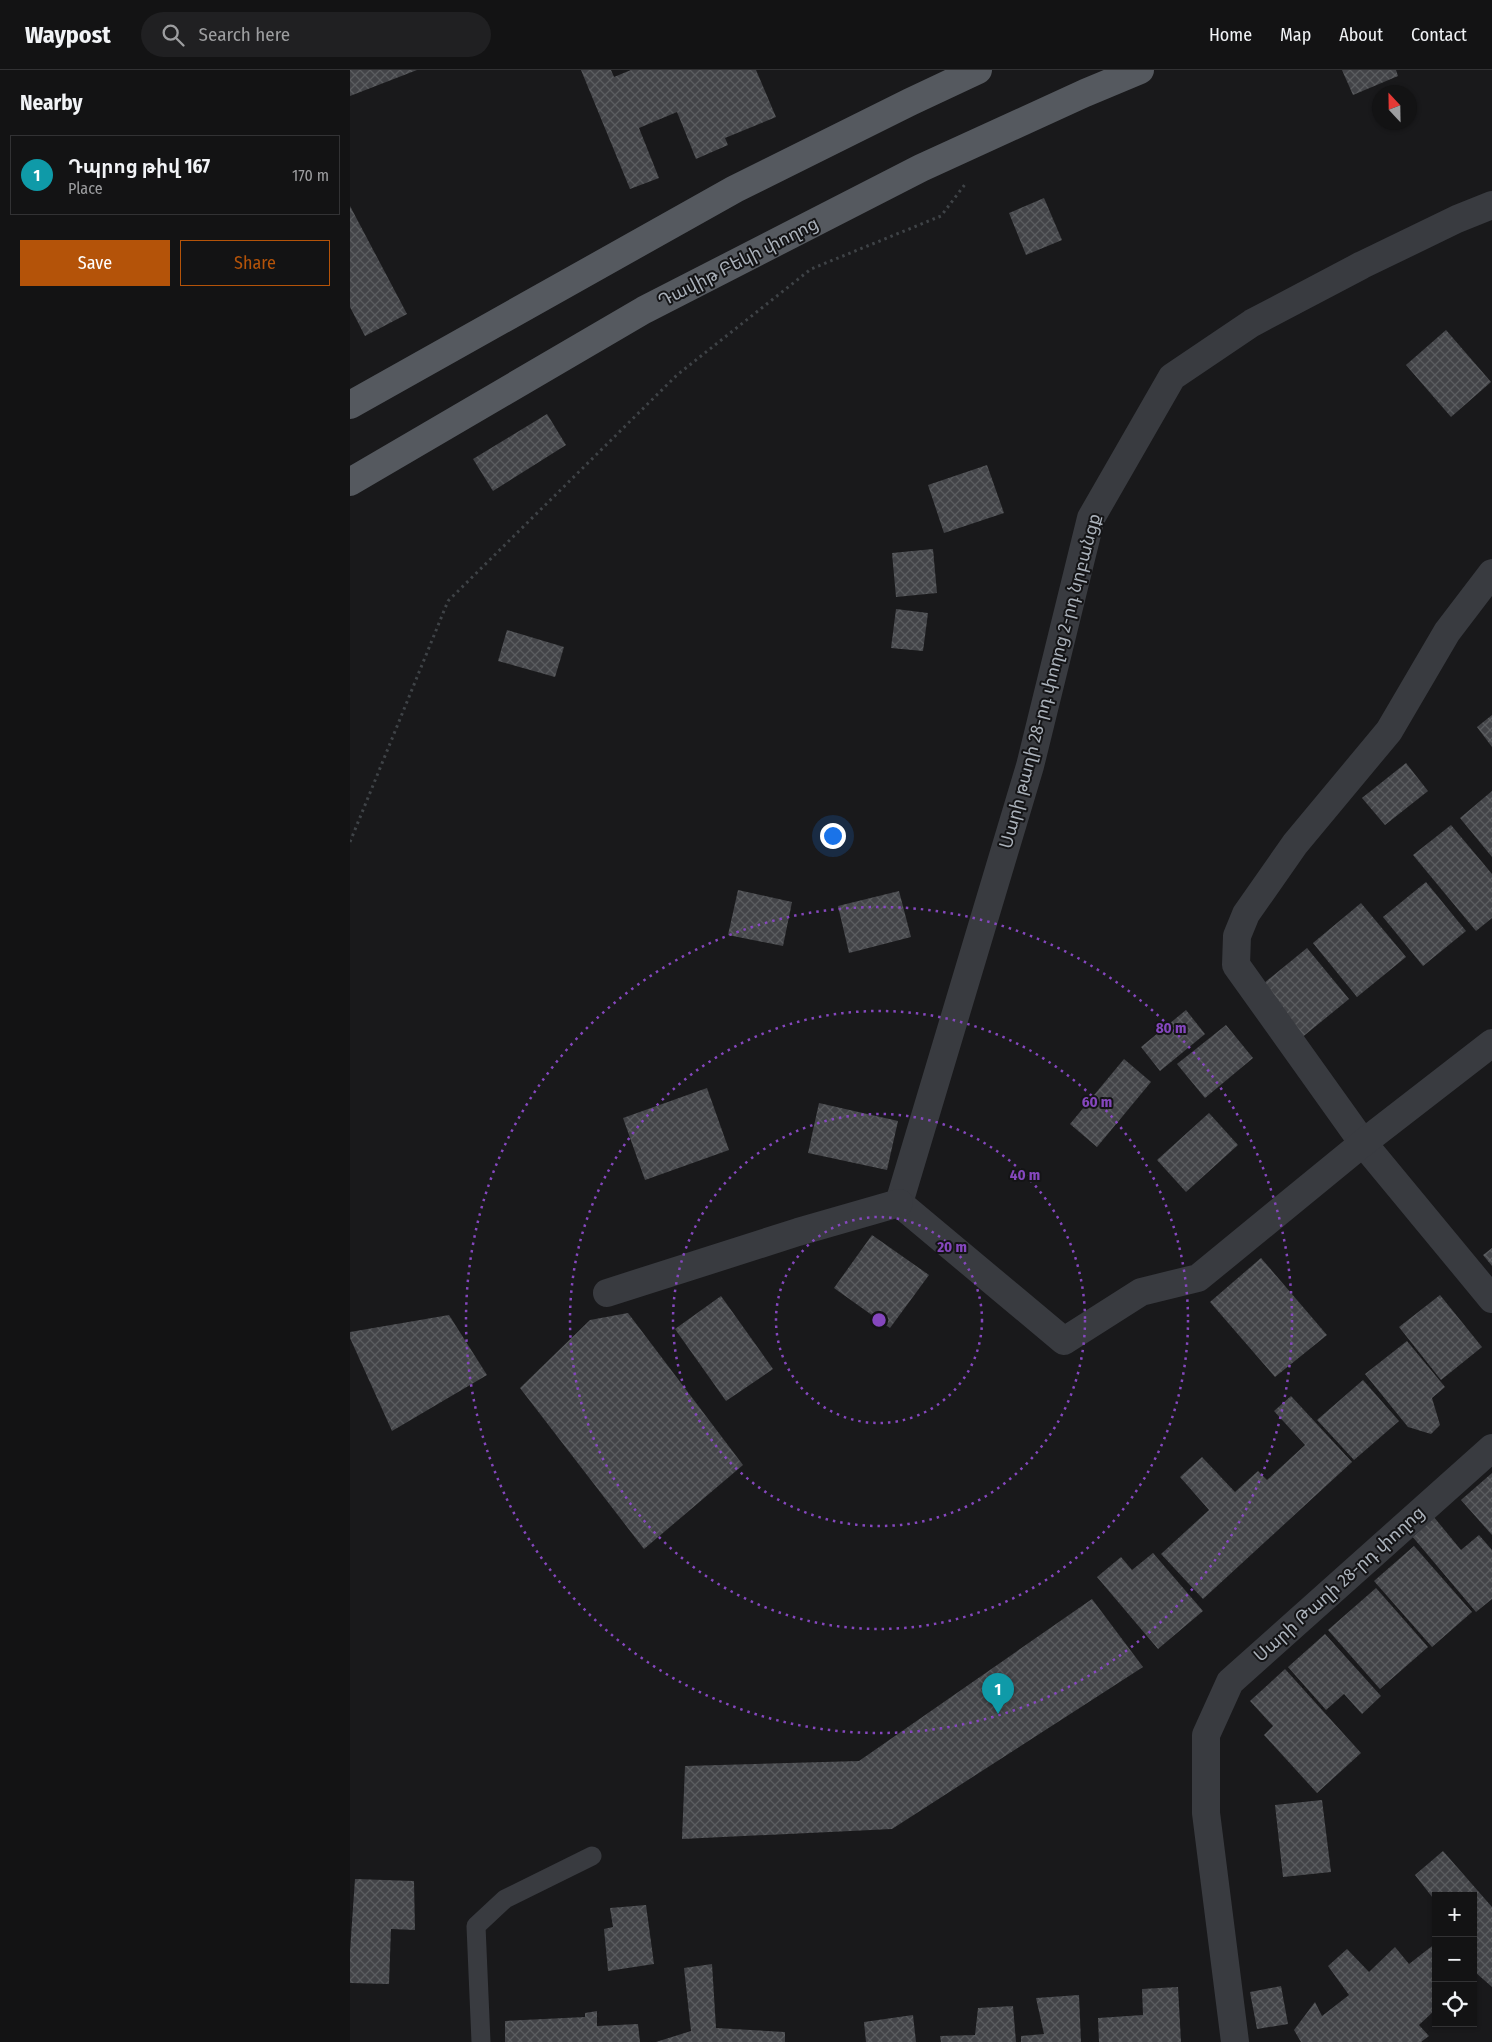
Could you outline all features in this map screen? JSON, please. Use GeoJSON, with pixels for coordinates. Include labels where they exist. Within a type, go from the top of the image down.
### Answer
{"type":"FeatureCollection","features":[{"type":"Feature","properties":{"kind":"main road"},"geometry":{"type":"LineString","coordinates":[[350,405],[735,189],[978,70]]}},
{"type":"Feature","properties":{"kind":"main road","name":"Դավիթ Բեկի փողոց"},"geometry":{"type":"LineString","coordinates":[[350,482],[644,310],[921,168],[1140,70]]}},
{"type":"Feature","properties":{"kind":"street","name":"Սարի թաղի 28-րդ փողոց 2-րդ նրբանցք"},"geometry":{"type":"LineString","coordinates":[[899,1203],[1030,766],[1091,518],[1172,376],[1252,324],[1362,265],[1457,219],[1492,205]]}},
{"type":"Feature","properties":{"kind":"street"},"geometry":{"type":"LineString","coordinates":[[1492,573],[1446,632],[1389,731],[1295,844],[1246,914],[1237,936],[1236,965],[1364,1143],[1492,1299]]}},
{"type":"Feature","properties":{"kind":"street"},"geometry":{"type":"LineString","coordinates":[[607,1293],[798,1232],[899,1203],[1064,1341],[1142,1292],[1198,1278],[1364,1143],[1492,1043]]}},
{"type":"Feature","properties":{"kind":"street","name":"Սարի Թաղի 28-րդ փողոց"},"geometry":{"type":"LineString","coordinates":[[1235,2042],[1206,1813],[1206,1735],[1230,1682],[1492,1448]]}},
{"type":"Feature","properties":{"kind":"lane"},"geometry":{"type":"LineString","coordinates":[[481,2042],[476,1926],[505,1899],[592,1856]]}},
{"type":"Feature","properties":{"kind":"path"},"geometry":{"type":"LineString","coordinates":[[350,842],[448,601],[677,376],[811,270],[940,216],[970,179]]}},
{"type":"Feature","properties":{"kind":"building"},"geometry":{"type":"Polygon","coordinates":[[[350,70],[417,70],[350,96],[350,70]]]}},
{"type":"Feature","properties":{"kind":"building"},"geometry":{"type":"Polygon","coordinates":[[[581,70],[611,70],[614,77],[631,70],[756,70],[776,117],[725,138],[728,145],[696,159],[677,112],[639,128],[659,178],[630,189],[581,70]]]}},
{"type":"Feature","properties":{"kind":"building"},"geometry":{"type":"Polygon","coordinates":[[[1342,70],[1396,70],[1398,76],[1377,85],[1372,85],[1372,87],[1353,95],[1342,70]]]}},
{"type":"Feature","properties":{"kind":"building"},"geometry":{"type":"Polygon","coordinates":[[[1044,198],[1062,240],[1026,255],[1009,213],[1044,198]]]}},
{"type":"Feature","properties":{"kind":"building"},"geometry":{"type":"Polygon","coordinates":[[[350,206],[407,314],[365,336],[350,307],[350,206]]]}},
{"type":"Feature","properties":{"kind":"building"},"geometry":{"type":"Polygon","coordinates":[[[1446,330],[1491,382],[1451,417],[1406,365],[1446,330]]]}},
{"type":"Feature","properties":{"kind":"building"},"geometry":{"type":"Polygon","coordinates":[[[547,414],[566,445],[493,491],[473,459],[547,414]]]}},
{"type":"Feature","properties":{"kind":"building"},"geometry":{"type":"Polygon","coordinates":[[[987,465],[1004,513],[944,533],[928,485],[987,465]]]}},
{"type":"Feature","properties":{"kind":"building"},"geometry":{"type":"Polygon","coordinates":[[[933,549],[937,593],[896,597],[892,553],[933,549]]]}},
{"type":"Feature","properties":{"kind":"building"},"geometry":{"type":"Polygon","coordinates":[[[896,609],[928,613],[923,651],[891,648],[896,609]]]}},
{"type":"Feature","properties":{"kind":"building"},"geometry":{"type":"Polygon","coordinates":[[[507,630],[564,647],[555,677],[498,661],[507,630]]]}},
{"type":"Feature","properties":{"kind":"building"},"geometry":{"type":"Polygon","coordinates":[[[1492,715],[1492,747],[1477,727],[1492,715]]]}},
{"type":"Feature","properties":{"kind":"building"},"geometry":{"type":"Polygon","coordinates":[[[1406,763],[1428,791],[1385,825],[1362,798],[1406,763]]]}},
{"type":"Feature","properties":{"kind":"building"},"geometry":{"type":"Polygon","coordinates":[[[1492,791],[1492,857],[1460,818],[1492,791]]]}},
{"type":"Feature","properties":{"kind":"building"},"geometry":{"type":"Polygon","coordinates":[[[1451,825],[1492,874],[1492,918],[1476,931],[1413,855],[1451,825]]]}},
{"type":"Feature","properties":{"kind":"building"},"geometry":{"type":"Polygon","coordinates":[[[1426,882],[1466,931],[1423,966],[1383,917],[1426,882]]]}},
{"type":"Feature","properties":{"kind":"building"},"geometry":{"type":"Polygon","coordinates":[[[738,890],[792,902],[783,946],[728,935],[738,890]]]}},
{"type":"Feature","properties":{"kind":"building"},"geometry":{"type":"Polygon","coordinates":[[[899,891],[911,937],[849,953],[838,906],[899,891]]]}},
{"type":"Feature","properties":{"kind":"building"},"geometry":{"type":"Polygon","coordinates":[[[1361,903],[1406,957],[1357,997],[1313,943],[1361,903]]]}},
{"type":"Feature","properties":{"kind":"building"},"geometry":{"type":"Polygon","coordinates":[[[1307,948],[1349,999],[1300,1039],[1258,988],[1307,948]]]}},
{"type":"Feature","properties":{"kind":"building"},"geometry":{"type":"Polygon","coordinates":[[[1186,1010],[1205,1034],[1160,1071],[1141,1047],[1186,1010]]]}},
{"type":"Feature","properties":{"kind":"building"},"geometry":{"type":"Polygon","coordinates":[[[1226,1025],[1253,1058],[1205,1098],[1177,1064],[1226,1025]]]}},
{"type":"Feature","properties":{"kind":"building"},"geometry":{"type":"Polygon","coordinates":[[[1124,1059],[1151,1082],[1097,1147],[1070,1124],[1124,1059]]]}},
{"type":"Feature","properties":{"kind":"building"},"geometry":{"type":"Polygon","coordinates":[[[707,1088],[729,1150],[645,1180],[623,1118],[707,1088]]]}},
{"type":"Feature","properties":{"kind":"building"},"geometry":{"type":"Polygon","coordinates":[[[819,1103],[898,1121],[887,1170],[808,1153],[819,1103]]]}},
{"type":"Feature","properties":{"kind":"building"},"geometry":{"type":"Polygon","coordinates":[[[1209,1113],[1238,1145],[1186,1192],[1157,1160],[1209,1113]]]}},
{"type":"Feature","properties":{"kind":"building"},"geometry":{"type":"Polygon","coordinates":[[[872,1235],[929,1275],[890,1328],[834,1288],[872,1235]]]}},
{"type":"Feature","properties":{"kind":"building"},"geometry":{"type":"Polygon","coordinates":[[[1492,1248],[1492,1266],[1483,1255],[1492,1248]]]}},
{"type":"Feature","properties":{"kind":"building"},"geometry":{"type":"Polygon","coordinates":[[[1261,1258],[1327,1335],[1275,1377],[1210,1302],[1261,1258]]]}},
{"type":"Feature","properties":{"kind":"building"},"geometry":{"type":"Polygon","coordinates":[[[1440,1295],[1482,1347],[1441,1380],[1399,1327],[1440,1295]]]}},
{"type":"Feature","properties":{"kind":"building"},"geometry":{"type":"Polygon","coordinates":[[[721,1296],[773,1369],[726,1401],[675,1329],[721,1296]]]}},
{"type":"Feature","properties":{"kind":"building"},"geometry":{"type":"Polygon","coordinates":[[[628,1313],[743,1465],[644,1549],[520,1388],[590,1320],[628,1313]]]}},
{"type":"Feature","properties":{"kind":"building"},"geometry":{"type":"Polygon","coordinates":[[[449,1315],[487,1375],[392,1431],[350,1338],[350,1332],[449,1315]]]}},
{"type":"Feature","properties":{"kind":"building"},"geometry":{"type":"Polygon","coordinates":[[[1407,1341],[1445,1387],[1432,1398],[1440,1425],[1431,1434],[1408,1427],[1365,1374],[1407,1341]]]}},
{"type":"Feature","properties":{"kind":"building"},"geometry":{"type":"Polygon","coordinates":[[[1363,1380],[1399,1421],[1354,1460],[1317,1420],[1363,1380]]]}},
{"type":"Feature","properties":{"kind":"building"},"geometry":{"type":"Polygon","coordinates":[[[1291,1396],[1352,1462],[1203,1599],[1161,1554],[1209,1510],[1180,1477],[1202,1457],[1235,1492],[1258,1471],[1267,1480],[1305,1445],[1274,1411],[1291,1396]]]}},
{"type":"Feature","properties":{"kind":"building"},"geometry":{"type":"Polygon","coordinates":[[[1492,1473],[1492,1535],[1461,1500],[1492,1473]]]}},
{"type":"Feature","properties":{"kind":"building"},"geometry":{"type":"Polygon","coordinates":[[[1433,1516],[1461,1550],[1479,1535],[1492,1550],[1492,1599],[1476,1612],[1411,1535],[1433,1516]]]}},
{"type":"Feature","properties":{"kind":"building"},"geometry":{"type":"Polygon","coordinates":[[[1414,1546],[1472,1612],[1432,1647],[1374,1581],[1414,1546]]]}},
{"type":"Feature","properties":{"kind":"building"},"geometry":{"type":"Polygon","coordinates":[[[1153,1553],[1203,1611],[1158,1649],[1097,1577],[1121,1557],[1132,1570],[1153,1553]]]}},
{"type":"Feature","properties":{"kind":"building"},"geometry":{"type":"Polygon","coordinates":[[[1376,1588],[1428,1647],[1380,1689],[1328,1630],[1376,1588]]]}},
{"type":"Feature","properties":{"kind":"building"},"geometry":{"type":"Polygon","coordinates":[[[1092,1599],[1143,1667],[892,1829],[682,1839],[685,1766],[859,1761],[1092,1599]]]}},
{"type":"Feature","properties":{"kind":"building"},"geometry":{"type":"Polygon","coordinates":[[[1325,1634],[1381,1696],[1362,1714],[1344,1694],[1326,1710],[1288,1667],[1325,1634]]]}},
{"type":"Feature","properties":{"kind":"building"},"geometry":{"type":"Polygon","coordinates":[[[1285,1669],[1361,1753],[1317,1793],[1264,1735],[1273,1726],[1250,1701],[1285,1669]]]}},
{"type":"Feature","properties":{"kind":"building"},"geometry":{"type":"Polygon","coordinates":[[[1322,1800],[1331,1872],[1283,1877],[1275,1805],[1322,1800]]]}},
{"type":"Feature","properties":{"kind":"building"},"geometry":{"type":"Polygon","coordinates":[[[1443,1851],[1492,1907],[1492,1987],[1477,1974],[1477,1892],[1432,1892],[1432,1897],[1415,1875],[1443,1851]]]}},
{"type":"Feature","properties":{"kind":"building"},"geometry":{"type":"Polygon","coordinates":[[[355,1879],[414,1881],[415,1930],[391,1929],[389,1984],[350,1983],[350,1951],[355,1879]]]}},
{"type":"Feature","properties":{"kind":"building"},"geometry":{"type":"Polygon","coordinates":[[[646,1905],[654,1964],[608,1971],[604,1929],[613,1927],[610,1908],[646,1905]]]}},
{"type":"Feature","properties":{"kind":"building"},"geometry":{"type":"Polygon","coordinates":[[[1432,1946],[1432,2013],[1419,2025],[1429,2036],[1421,2042],[1301,2042],[1294,2030],[1315,2002],[1322,2016],[1349,1995],[1328,1966],[1347,1949],[1369,1972],[1395,1947],[1409,1964],[1432,1946]]]}},
{"type":"Feature","properties":{"kind":"building"},"geometry":{"type":"Polygon","coordinates":[[[712,1964],[716,2028],[785,2032],[785,2042],[656,2042],[691,2031],[684,1968],[712,1964]]]}},
{"type":"Feature","properties":{"kind":"building"},"geometry":{"type":"Polygon","coordinates":[[[1281,1986],[1288,2024],[1257,2029],[1250,1992],[1281,1986]]]}},
{"type":"Feature","properties":{"kind":"building"},"geometry":{"type":"Polygon","coordinates":[[[1178,1987],[1181,2042],[1099,2042],[1098,2018],[1143,2015],[1142,1989],[1178,1987]]]}},
{"type":"Feature","properties":{"kind":"building"},"geometry":{"type":"Polygon","coordinates":[[[1079,1995],[1081,2042],[1021,2042],[1021,2036],[1044,2034],[1036,1998],[1079,1995]]]}},
{"type":"Feature","properties":{"kind":"building"},"geometry":{"type":"Polygon","coordinates":[[[1013,2006],[1016,2042],[941,2042],[940,2036],[975,2035],[978,2008],[1013,2006]]]}},
{"type":"Feature","properties":{"kind":"building"},"geometry":{"type":"Polygon","coordinates":[[[597,2011],[597,2026],[638,2024],[640,2042],[505,2042],[505,2021],[585,2017],[585,2013],[597,2011]]]}},
{"type":"Feature","properties":{"kind":"building"},"geometry":{"type":"Polygon","coordinates":[[[913,2015],[916,2042],[866,2042],[864,2022],[913,2015]]]}},
{"type":"Feature","properties":{"kind":"place","name":"Դպրոց թիվ 167"},"geometry":{"type":"Point","coordinates":[998,1714]}}]}
